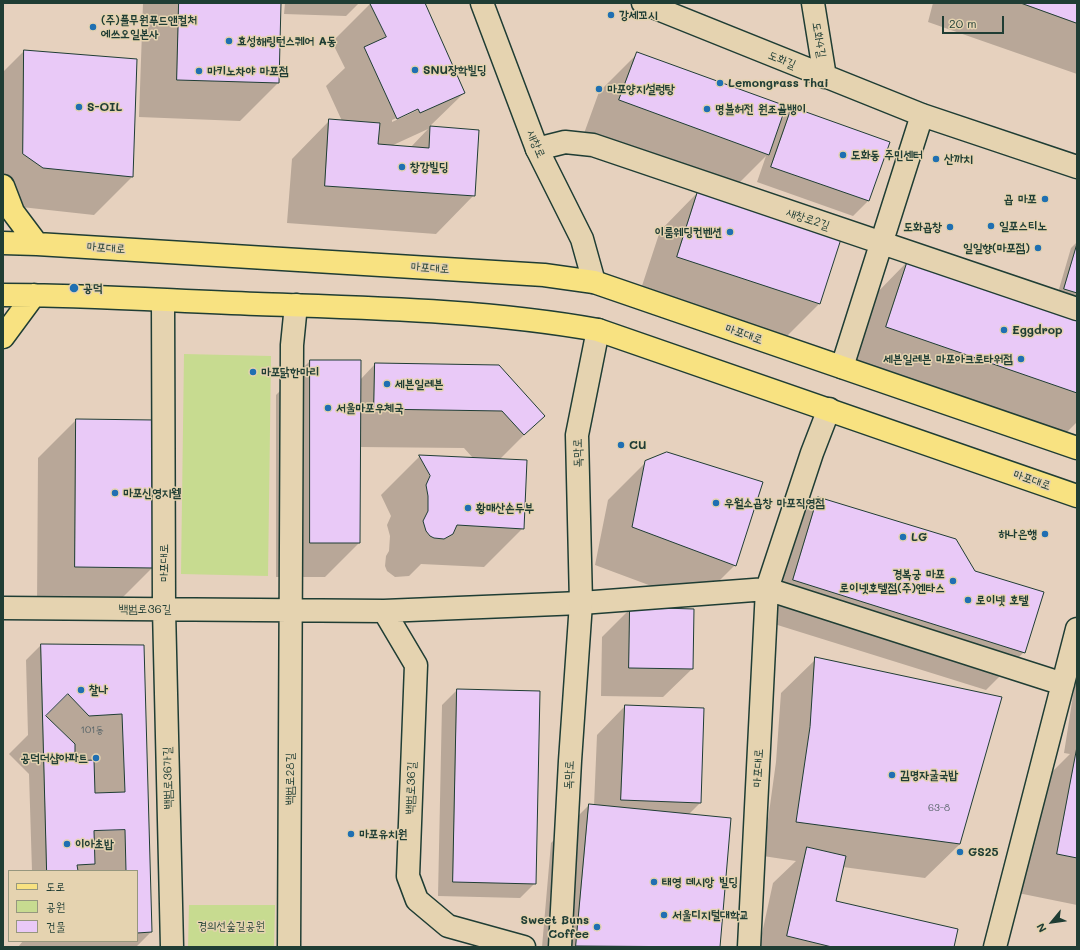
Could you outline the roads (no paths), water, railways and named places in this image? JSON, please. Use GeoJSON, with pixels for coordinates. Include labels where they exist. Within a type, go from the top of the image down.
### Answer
{"type":"FeatureCollection","features":[{"type":"Feature","properties":{"kind":"main road"},"geometry":{"type":"LineString","coordinates":[[3,186],[13,212],[37,244]]}},
{"type":"Feature","properties":{"kind":"main road"},"geometry":{"type":"LineString","coordinates":[[3,231],[37,244]]}},
{"type":"Feature","properties":{"kind":"main road","name":"마포대로"},"geometry":{"type":"LineString","coordinates":[[3,243],[544,275],[594,282],[1077,448]]}},
{"type":"Feature","properties":{"kind":"main road"},"geometry":{"type":"LineString","coordinates":[[3,281],[34,295],[3,336]]}},
{"type":"Feature","properties":{"kind":"main road","name":"마포대로"},"geometry":{"type":"LineString","coordinates":[[3,295],[34,295],[482,315],[548,321],[598,330],[1077,496]]}},
{"type":"Feature","properties":{"kind":"street","name":"새창로"},"geometry":{"type":"LineString","coordinates":[[482,3],[537,149],[582,239],[594,282]]}},
{"type":"Feature","properties":{"kind":"street","name":"도화길"},"geometry":{"type":"LineString","coordinates":[[643,3],[922,115],[1077,167]]}},
{"type":"Feature","properties":{"kind":"street","name":"도화4길"},"geometry":{"type":"LineString","coordinates":[[813,3],[825,77]]}},
{"type":"Feature","properties":{"kind":"street"},"geometry":{"type":"LineString","coordinates":[[842,367],[922,115]]}},
{"type":"Feature","properties":{"kind":"street","name":"새창로2길"},"geometry":{"type":"LineString","coordinates":[[537,149],[565,142],[593,146],[1077,309]]}},
{"type":"Feature","properties":{"kind":"street","name":"마포대로"},"geometry":{"type":"LineString","coordinates":[[163,301],[164,609]]}},
{"type":"Feature","properties":{"kind":"street"},"geometry":{"type":"LineString","coordinates":[[290,610],[292,345],[296,306]]}},
{"type":"Feature","properties":{"kind":"street","name":"독막로"},"geometry":{"type":"LineString","coordinates":[[560,947],[570,761],[581,603],[577,435],[598,330]]}},
{"type":"Feature","properties":{"kind":"street","name":"마포대로"},"geometry":{"type":"LineString","coordinates":[[749,947],[767,589],[812,453],[829,409]]}},
{"type":"Feature","properties":{"kind":"street"},"geometry":{"type":"LineString","coordinates":[[581,603],[767,589],[1063,684]]}},
{"type":"Feature","properties":{"kind":"street","name":"백범로36길"},"geometry":{"type":"LineString","coordinates":[[3,608],[384,611],[581,603]]}},
{"type":"Feature","properties":{"kind":"street","name":"백범로36가길"},"geometry":{"type":"LineString","coordinates":[[164,609],[172,947]]}},
{"type":"Feature","properties":{"kind":"street","name":"백범로28길"},"geometry":{"type":"LineString","coordinates":[[289,947],[290,610]]}},
{"type":"Feature","properties":{"kind":"street","name":"백범로36길"},"geometry":{"type":"LineString","coordinates":[[384,611],[416,665],[408,876],[416,900],[448,926],[524,947]]}},
{"type":"Feature","properties":{"kind":"street"},"geometry":{"type":"LineString","coordinates":[[995,947],[1077,629]]}},
{"type":"Feature","properties":{"kind":"place","name":"강세꼬시"},"geometry":{"type":"Point","coordinates":[611,15]}},
{"type":"Feature","properties":{"kind":"place","name":"(주)풀무원푸드앤컬처 에쓰오일본사"},"geometry":{"type":"Point","coordinates":[93,27]}},
{"type":"Feature","properties":{"kind":"place","name":"효성해링턴스퀘어 A동"},"geometry":{"type":"Point","coordinates":[229,41]}},
{"type":"Feature","properties":{"kind":"place","name":"SNU장학빌딩"},"geometry":{"type":"Point","coordinates":[415,70]}},
{"type":"Feature","properties":{"kind":"place","name":"마키노차야 마포점"},"geometry":{"type":"Point","coordinates":[199,71]}},
{"type":"Feature","properties":{"kind":"place","name":"Lemongrass Thai"},"geometry":{"type":"Point","coordinates":[720,83]}},
{"type":"Feature","properties":{"kind":"place","name":"마포양지설렁탕"},"geometry":{"type":"Point","coordinates":[599,89]}},
{"type":"Feature","properties":{"kind":"place","name":"S-OIL"},"geometry":{"type":"Point","coordinates":[79,107]}},
{"type":"Feature","properties":{"kind":"place","name":"명불허전 원조골뱅이"},"geometry":{"type":"Point","coordinates":[707,109]}},
{"type":"Feature","properties":{"kind":"place","name":"도화동 주민센터"},"geometry":{"type":"Point","coordinates":[843,155]}},
{"type":"Feature","properties":{"kind":"place","name":"산까치"},"geometry":{"type":"Point","coordinates":[936,159]}},
{"type":"Feature","properties":{"kind":"place","name":"창강빌딩"},"geometry":{"type":"Point","coordinates":[402,167]}},
{"type":"Feature","properties":{"kind":"place","name":"곱 마포"},"geometry":{"type":"Point","coordinates":[1045,199]}},
{"type":"Feature","properties":{"kind":"place","name":"일포스티노"},"geometry":{"type":"Point","coordinates":[991,226]}},
{"type":"Feature","properties":{"kind":"place","name":"도화곱창"},"geometry":{"type":"Point","coordinates":[950,227]}},
{"type":"Feature","properties":{"kind":"place","name":"이룸웨딩컨벤션"},"geometry":{"type":"Point","coordinates":[730,232]}},
{"type":"Feature","properties":{"kind":"place","name":"일일향(마포점)"},"geometry":{"type":"Point","coordinates":[1038,248]}},
{"type":"Feature","properties":{"kind":"place","name":"공덕"},"geometry":{"type":"Point","coordinates":[74,288]}},
{"type":"Feature","properties":{"kind":"place","name":"Eggdrop"},"geometry":{"type":"Point","coordinates":[1004,330]}},
{"type":"Feature","properties":{"kind":"place","name":"세븐일레븐 마포아크로타워점"},"geometry":{"type":"Point","coordinates":[1021,359]}},
{"type":"Feature","properties":{"kind":"place","name":"마포닭한마리"},"geometry":{"type":"Point","coordinates":[253,372]}},
{"type":"Feature","properties":{"kind":"place","name":"세븐일레븐"},"geometry":{"type":"Point","coordinates":[387,384]}},
{"type":"Feature","properties":{"kind":"place","name":"서울마포우체국"},"geometry":{"type":"Point","coordinates":[328,408]}},
{"type":"Feature","properties":{"kind":"place","name":"CU"},"geometry":{"type":"Point","coordinates":[621,445]}},
{"type":"Feature","properties":{"kind":"place","name":"마포신영지웰"},"geometry":{"type":"Point","coordinates":[115,493]}},
{"type":"Feature","properties":{"kind":"place","name":"우월소곱창 마포직영점"},"geometry":{"type":"Point","coordinates":[716,503]}},
{"type":"Feature","properties":{"kind":"place","name":"황매산손두부"},"geometry":{"type":"Point","coordinates":[468,508]}},
{"type":"Feature","properties":{"kind":"place","name":"하나은행"},"geometry":{"type":"Point","coordinates":[1045,534]}},
{"type":"Feature","properties":{"kind":"place","name":"LG"},"geometry":{"type":"Point","coordinates":[903,537]}},
{"type":"Feature","properties":{"kind":"place","name":"경복궁 마포 로이넷호텔점(주)엔타스"},"geometry":{"type":"Point","coordinates":[953,581]}},
{"type":"Feature","properties":{"kind":"place","name":"로이넷 호텔"},"geometry":{"type":"Point","coordinates":[968,600]}},
{"type":"Feature","properties":{"kind":"place","name":"찰나"},"geometry":{"type":"Point","coordinates":[81,690]}},
{"type":"Feature","properties":{"kind":"place","name":"공덕더샵아파트"},"geometry":{"type":"Point","coordinates":[96,758]}},
{"type":"Feature","properties":{"kind":"place","name":"김명자굴국밥"},"geometry":{"type":"Point","coordinates":[892,775]}},
{"type":"Feature","properties":{"kind":"place","name":"마포유치원"},"geometry":{"type":"Point","coordinates":[351,834]}},
{"type":"Feature","properties":{"kind":"place","name":"이아초밥"},"geometry":{"type":"Point","coordinates":[67,844]}},
{"type":"Feature","properties":{"kind":"place","name":"GS25"},"geometry":{"type":"Point","coordinates":[960,852]}},
{"type":"Feature","properties":{"kind":"place","name":"태영 데시앙 빌딩"},"geometry":{"type":"Point","coordinates":[654,882]}},
{"type":"Feature","properties":{"kind":"place","name":"서울디지털대학교"},"geometry":{"type":"Point","coordinates":[664,915]}},
{"type":"Feature","properties":{"kind":"place","name":"Sweet Buns Coffee"},"geometry":{"type":"Point","coordinates":[597,927]}},
{"type":"Feature","properties":{"kind":"park label","name":"경의선숲길공원"},"geometry":{"type":"Point","coordinates":[231,926]}}]}
